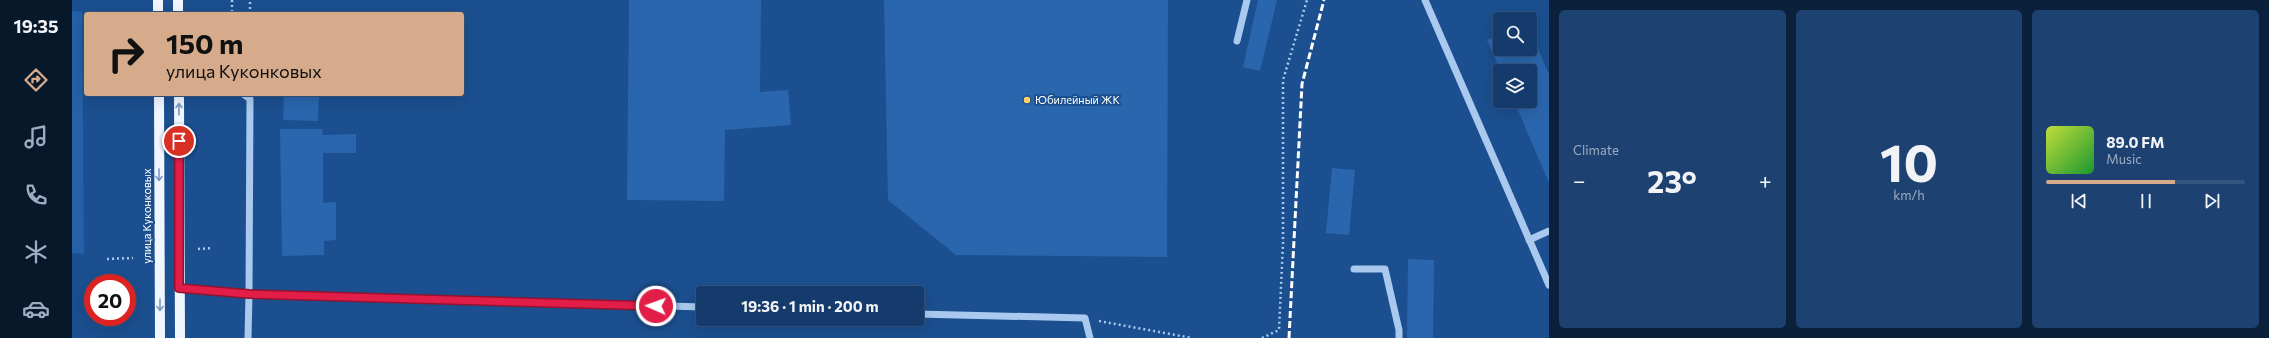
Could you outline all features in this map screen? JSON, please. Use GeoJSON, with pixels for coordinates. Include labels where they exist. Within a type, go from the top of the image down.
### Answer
{"type":"FeatureCollection","features":[{"type":"Feature","properties":{"kind":"main road"},"geometry":{"type":"LineString","coordinates":[[158,0],[158,12]]}},
{"type":"Feature","properties":{"kind":"main road"},"geometry":{"type":"LineString","coordinates":[[178,0],[178,12]]}},
{"type":"Feature","properties":{"kind":"main road","name":"улица Куконковых"},"geometry":{"type":"LineString","coordinates":[[158,96],[160,338]]}},
{"type":"Feature","properties":{"kind":"main road"},"geometry":{"type":"LineString","coordinates":[[179,96],[180,338]]}},
{"type":"Feature","properties":{"kind":"lane"},"geometry":{"type":"LineString","coordinates":[[1237,41],[1247,0]]}},
{"type":"Feature","properties":{"kind":"lane"},"geometry":{"type":"LineString","coordinates":[[1424,0],[1549,285]]}},
{"type":"Feature","properties":{"kind":"lane"},"geometry":{"type":"LineString","coordinates":[[246,96],[250,99],[248,338]]}},
{"type":"Feature","properties":{"kind":"lane"},"geometry":{"type":"LineString","coordinates":[[1529,240],[1549,231]]}},
{"type":"Feature","properties":{"kind":"lane"},"geometry":{"type":"LineString","coordinates":[[1354,269],[1385,269],[1399,330],[1399,338]]}},
{"type":"Feature","properties":{"kind":"lane"},"geometry":{"type":"LineString","coordinates":[[179,288],[249,294],[696,308]]}},
{"type":"Feature","properties":{"kind":"lane"},"geometry":{"type":"LineString","coordinates":[[924,314],[1085,318],[1090,338]]}},
{"type":"Feature","properties":{"kind":"path"},"geometry":{"type":"LineString","coordinates":[[232,0],[232,12]]}},
{"type":"Feature","properties":{"kind":"path"},"geometry":{"type":"LineString","coordinates":[[250,0],[250,12]]}},
{"type":"Feature","properties":{"kind":"path"},"geometry":{"type":"LineString","coordinates":[[1262,338],[1279,330],[1283,243],[1283,80],[1307,0]]}},
{"type":"Feature","properties":{"kind":"path"},"geometry":{"type":"LineString","coordinates":[[198,249],[214,248]]}},
{"type":"Feature","properties":{"kind":"path"},"geometry":{"type":"LineString","coordinates":[[107,259],[133,258]]}},
{"type":"Feature","properties":{"kind":"path"},"geometry":{"type":"LineString","coordinates":[[1085,318],[1192,338]]}},
{"type":"Feature","properties":{"kind":"shaded area"},"geometry":{"type":"Polygon","coordinates":[[[72,11],[82,12],[84,254],[72,253],[72,11]]]}},
{"type":"Feature","properties":{"kind":"building"},"geometry":{"type":"Polygon","coordinates":[[[629,0],[761,0],[760,92],[788,90],[791,125],[725,130],[724,201],[627,200],[629,0]]]}},
{"type":"Feature","properties":{"kind":"building","name":"Юбилейный ЖК"},"geometry":{"type":"Polygon","coordinates":[[[884,0],[1168,0],[1167,257],[956,255],[888,200],[884,0]]]}},
{"type":"Feature","properties":{"kind":"building"},"geometry":{"type":"Polygon","coordinates":[[[1258,0],[1277,0],[1260,71],[1243,67],[1258,0]]]}},
{"type":"Feature","properties":{"kind":"building"},"geometry":{"type":"Polygon","coordinates":[[[1493,38],[1493,53],[1487,40],[1493,38]]]}},
{"type":"Feature","properties":{"kind":"building"},"geometry":{"type":"Polygon","coordinates":[[[1537,47],[1549,74],[1549,183],[1517,108],[1537,108],[1537,64],[1498,64],[1494,56],[1537,56],[1537,47]]]}},
{"type":"Feature","properties":{"kind":"building"},"geometry":{"type":"Polygon","coordinates":[[[284,96],[319,96],[318,121],[283,120],[284,96]]]}},
{"type":"Feature","properties":{"kind":"building"},"geometry":{"type":"Polygon","coordinates":[[[280,129],[322,129],[323,135],[356,134],[356,153],[323,153],[323,203],[336,202],[336,240],[324,241],[324,255],[282,256],[280,129]]]}},
{"type":"Feature","properties":{"kind":"building"},"geometry":{"type":"Polygon","coordinates":[[[1332,168],[1355,170],[1349,235],[1326,233],[1332,168]]]}},
{"type":"Feature","properties":{"kind":"building"},"geometry":{"type":"Polygon","coordinates":[[[1408,259],[1434,260],[1433,338],[1407,338],[1408,259]]]}},
{"type":"Feature","properties":{"kind":"railway"},"geometry":{"type":"LineString","coordinates":[[1289,338],[1302,84],[1324,0]]}},
{"type":"Feature","properties":{"kind":"place","name":"Юбилейный ЖК"},"geometry":{"type":"Point","coordinates":[1027,100]}},
{"type":"Feature","properties":{"kind":"route"},"geometry":{"type":"LineString","coordinates":[[179,141],[179,288],[249,294],[656,306]]}}]}
